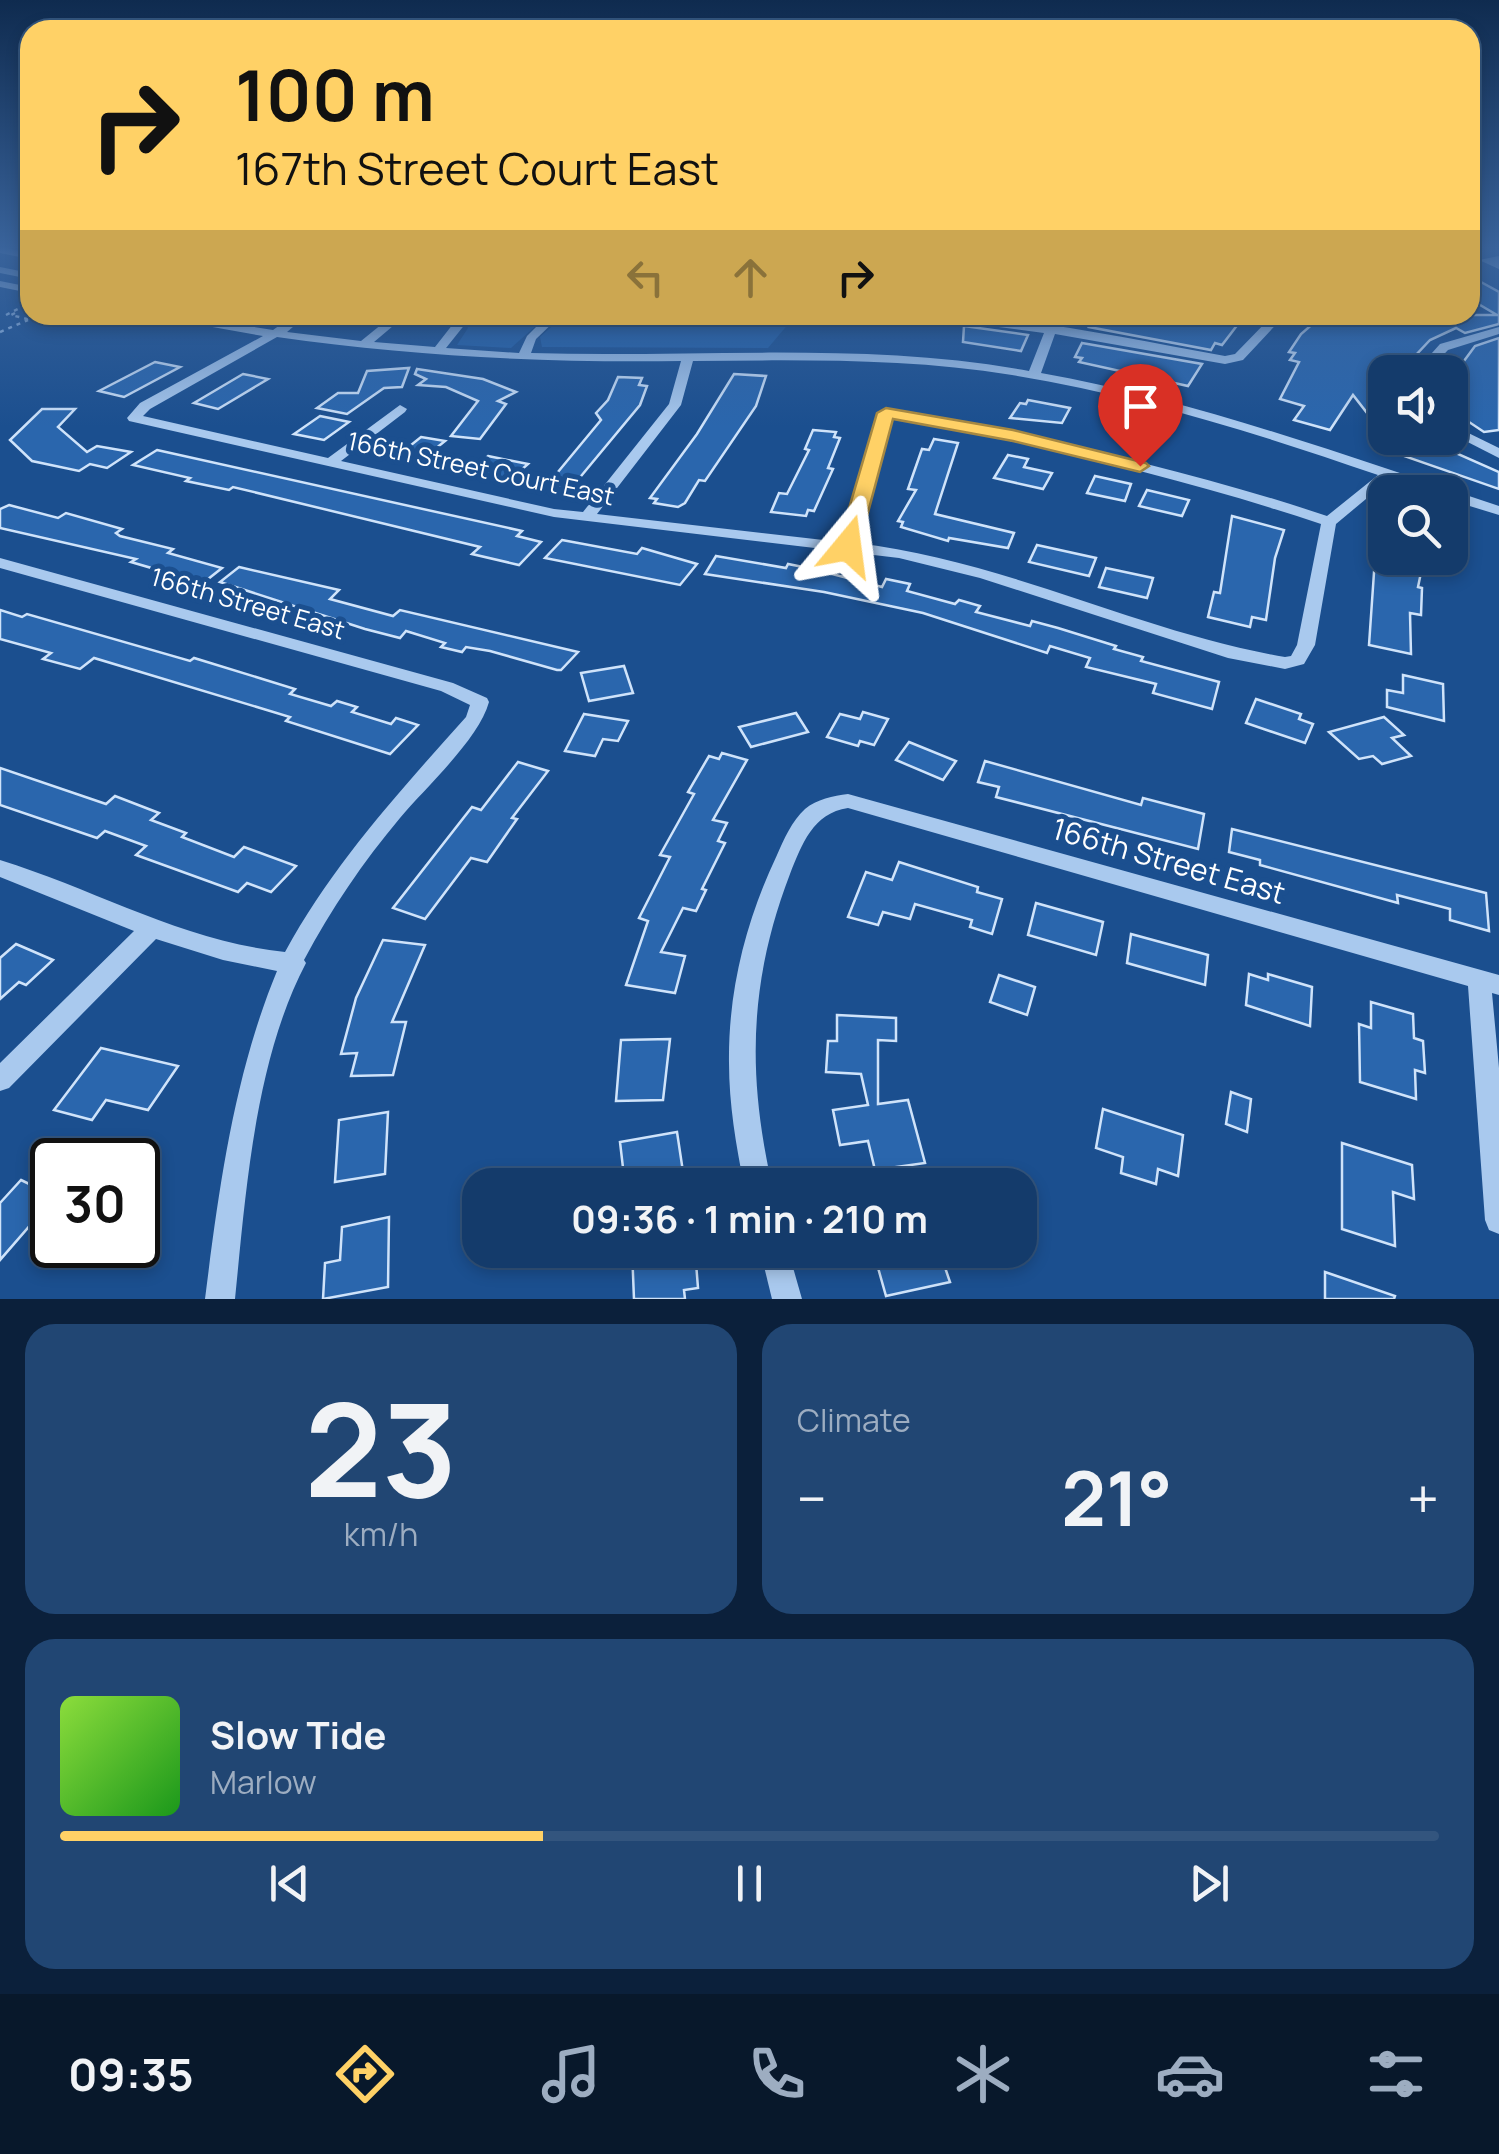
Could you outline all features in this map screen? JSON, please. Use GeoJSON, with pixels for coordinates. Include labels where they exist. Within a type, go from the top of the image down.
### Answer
{"type":"FeatureCollection","features":[{"type":"Feature","properties":{"kind":"street"},"geometry":{"type":"LineString","coordinates":[[221,325],[363,345],[524,356],[905,359],[1034,376],[1227,418],[1391,475]]}},
{"type":"Feature","properties":{"kind":"street"},"geometry":{"type":"LineString","coordinates":[[274,334],[287,325]]}},
{"type":"Feature","properties":{"kind":"street"},"geometry":{"type":"LineString","coordinates":[[363,345],[388,325]]}},
{"type":"Feature","properties":{"kind":"street"},"geometry":{"type":"LineString","coordinates":[[438,351],[458,325]]}},
{"type":"Feature","properties":{"kind":"street"},"geometry":{"type":"LineString","coordinates":[[524,356],[531,338],[545,325]]}},
{"type":"Feature","properties":{"kind":"street"},"geometry":{"type":"LineString","coordinates":[[1010,325],[1194,356],[1234,359],[1268,325]]}},
{"type":"Feature","properties":{"kind":"street"},"geometry":{"type":"LineString","coordinates":[[1034,376],[1051,330]]}},
{"type":"Feature","properties":{"kind":"street"},"geometry":{"type":"LineString","coordinates":[[1436,355],[1444,347],[1499,330]]}},
{"type":"Feature","properties":{"kind":"street","name":"166th Street Court East"},"geometry":{"type":"LineString","coordinates":[[274,334],[145,406],[134,418],[586,518],[848,546],[945,563],[1204,645],[1286,663],[1298,660],[1306,646],[1329,522]]}},
{"type":"Feature","properties":{"kind":"street"},"geometry":{"type":"LineString","coordinates":[[586,518],[675,405],[688,357]]}},
{"type":"Feature","properties":{"kind":"street"},"geometry":{"type":"LineString","coordinates":[[330,462],[400,410]]}},
{"type":"Feature","properties":{"kind":"street"},"geometry":{"type":"LineString","coordinates":[[848,546],[886,413],[1064,448],[1216,486],[1329,522],[1388,474]]}},
{"type":"Feature","properties":{"kind":"street"},"geometry":{"type":"LineString","coordinates":[[1468,438],[1499,454]]}},
{"type":"Feature","properties":{"kind":"street"},"geometry":{"type":"LineString","coordinates":[[1468,501],[1499,511]]}},
{"type":"Feature","properties":{"kind":"street","name":"166th Street East"},"geometry":{"type":"LineString","coordinates":[[0,562],[447,687],[480,702],[475,719],[381,826],[331,896],[294,962]]}},
{"type":"Feature","properties":{"kind":"street","name":"166th Street East"},"geometry":{"type":"LineString","coordinates":[[755,1168],[741,1086],[741,1017],[752,946],[761,915],[804,818],[822,806],[848,801],[1489,982]]}},
{"type":"Feature","properties":{"kind":"street"},"geometry":{"type":"LineString","coordinates":[[0,868],[153,928],[249,957],[294,962],[277,996],[250,1087],[220,1299]]}},
{"type":"Feature","properties":{"kind":"street"},"geometry":{"type":"LineString","coordinates":[[0,1080],[153,928]]}},
{"type":"Feature","properties":{"kind":"street"},"geometry":{"type":"LineString","coordinates":[[1489,982],[1499,1220]]}},
{"type":"Feature","properties":{"kind":"street"},"geometry":{"type":"LineString","coordinates":[[779,1268],[787,1299]]}},
{"type":"Feature","properties":{"kind":"path"},"geometry":{"type":"LineString","coordinates":[[8,315],[20,309]]}},
{"type":"Feature","properties":{"kind":"path"},"geometry":{"type":"LineString","coordinates":[[8,315],[20,310]]}},
{"type":"Feature","properties":{"kind":"path"},"geometry":{"type":"LineString","coordinates":[[0,313],[20,318]]}},
{"type":"Feature","properties":{"kind":"shaded area"},"geometry":{"type":"Polygon","coordinates":[[[466,325],[537,325],[511,348],[457,345],[468,328],[466,325]]]}},
{"type":"Feature","properties":{"kind":"shaded area"},"geometry":{"type":"Polygon","coordinates":[[[554,325],[787,325],[768,348],[542,347],[540,337],[554,325]]]}},
{"type":"Feature","properties":{"kind":"building"},"geometry":{"type":"Polygon","coordinates":[[[1483,307],[1499,307],[1499,324],[1465,333],[1456,328],[1430,340],[1416,355],[1368,355],[1368,414],[1353,395],[1330,430],[1294,420],[1304,406],[1280,399],[1299,362],[1290,360],[1295,353],[1289,352],[1311,325],[1480,325],[1480,315],[1497,315],[1483,307]]]}},
{"type":"Feature","properties":{"kind":"building"},"geometry":{"type":"Polygon","coordinates":[[[1237,325],[1222,345],[1215,343],[1211,350],[1089,327],[1237,325]]]}},
{"type":"Feature","properties":{"kind":"building"},"geometry":{"type":"Polygon","coordinates":[[[964,326],[1028,335],[1021,351],[963,342],[964,326]]]}},
{"type":"Feature","properties":{"kind":"building"},"geometry":{"type":"Polygon","coordinates":[[[1499,338],[1499,430],[1484,432],[1468,421],[1468,356],[1475,346],[1499,338]]]}},
{"type":"Feature","properties":{"kind":"building"},"geometry":{"type":"Polygon","coordinates":[[[1082,343],[1202,364],[1188,386],[1079,362],[1082,358],[1075,357],[1082,343]]]}},
{"type":"Feature","properties":{"kind":"building"},"geometry":{"type":"Polygon","coordinates":[[[155,362],[180,367],[124,397],[99,391],[155,362]]]}},
{"type":"Feature","properties":{"kind":"building"},"geometry":{"type":"Polygon","coordinates":[[[409,368],[402,387],[384,388],[347,414],[317,408],[338,393],[358,393],[367,371],[409,368]]]}},
{"type":"Feature","properties":{"kind":"building"},"geometry":{"type":"Polygon","coordinates":[[[417,369],[483,379],[516,392],[498,401],[506,404],[480,439],[451,436],[478,401],[446,387],[418,385],[426,379],[415,374],[417,369]]]}},
{"type":"Feature","properties":{"kind":"building"},"geometry":{"type":"Polygon","coordinates":[[[243,374],[268,379],[218,409],[194,403],[243,374]]]}},
{"type":"Feature","properties":{"kind":"building"},"geometry":{"type":"Polygon","coordinates":[[[734,374],[766,376],[756,406],[705,481],[699,480],[685,503],[678,507],[654,503],[657,499],[650,498],[697,434],[734,374]]]}},
{"type":"Feature","properties":{"kind":"building"},"geometry":{"type":"Polygon","coordinates":[[[618,377],[642,378],[639,385],[647,386],[640,405],[572,487],[548,484],[601,420],[596,413],[608,400],[618,377]]]}},
{"type":"Feature","properties":{"kind":"building"},"geometry":{"type":"Polygon","coordinates":[[[1028,400],[1070,408],[1062,423],[1010,418],[1020,403],[1026,404],[1028,400]]]}},
{"type":"Feature","properties":{"kind":"building"},"geometry":{"type":"Polygon","coordinates":[[[42,409],[75,409],[58,427],[87,452],[97,446],[131,452],[107,468],[90,464],[79,471],[32,461],[10,440],[42,409]]]}},
{"type":"Feature","properties":{"kind":"building"},"geometry":{"type":"Polygon","coordinates":[[[320,416],[349,422],[324,440],[294,434],[320,416]]]}},
{"type":"Feature","properties":{"kind":"building"},"geometry":{"type":"Polygon","coordinates":[[[813,430],[836,432],[834,437],[840,438],[828,468],[833,469],[814,511],[808,510],[806,516],[771,512],[779,493],[787,494],[809,450],[805,449],[813,430]]]}},
{"type":"Feature","properties":{"kind":"building"},"geometry":{"type":"Polygon","coordinates":[[[421,437],[445,441],[419,462],[396,457],[421,437]]]}},
{"type":"Feature","properties":{"kind":"building"},"geometry":{"type":"Polygon","coordinates":[[[934,439],[958,443],[935,514],[1014,533],[1008,548],[949,538],[948,541],[901,527],[903,522],[898,521],[916,490],[908,489],[922,449],[929,450],[934,439]]]}},
{"type":"Feature","properties":{"kind":"building"},"geometry":{"type":"Polygon","coordinates":[[[157,450],[522,531],[517,536],[541,542],[519,565],[472,554],[480,547],[233,487],[229,490],[186,481],[190,478],[133,465],[157,450]]]}},
{"type":"Feature","properties":{"kind":"building"},"geometry":{"type":"Polygon","coordinates":[[[1008,455],[1028,459],[1024,467],[1052,473],[1043,489],[994,478],[1008,455]]]}},
{"type":"Feature","properties":{"kind":"building"},"geometry":{"type":"Polygon","coordinates":[[[1460,455],[1499,472],[1499,489],[1468,475],[1404,456],[1460,455]]]}},
{"type":"Feature","properties":{"kind":"building"},"geometry":{"type":"Polygon","coordinates":[[[488,456],[528,464],[510,480],[470,472],[488,456]]]}},
{"type":"Feature","properties":{"kind":"building"},"geometry":{"type":"Polygon","coordinates":[[[1095,476],[1131,484],[1125,501],[1087,493],[1095,476]]]}},
{"type":"Feature","properties":{"kind":"building"},"geometry":{"type":"Polygon","coordinates":[[[1147,490],[1189,500],[1182,516],[1139,506],[1147,490]]]}},
{"type":"Feature","properties":{"kind":"building"},"geometry":{"type":"Polygon","coordinates":[[[9,505],[58,518],[66,513],[122,529],[116,533],[120,536],[173,549],[168,553],[222,568],[203,583],[131,562],[136,559],[0,528],[0,509],[9,505]]]}},
{"type":"Feature","properties":{"kind":"building"},"geometry":{"type":"Polygon","coordinates":[[[1232,516],[1284,530],[1275,558],[1266,620],[1252,617],[1250,627],[1208,617],[1214,592],[1220,593],[1232,516]]]}},
{"type":"Feature","properties":{"kind":"building"},"geometry":{"type":"Polygon","coordinates":[[[562,540],[637,554],[642,548],[697,564],[680,585],[545,558],[562,540]]]}},
{"type":"Feature","properties":{"kind":"building"},"geometry":{"type":"Polygon","coordinates":[[[1037,545],[1096,558],[1089,576],[1029,562],[1037,545]]]}},
{"type":"Feature","properties":{"kind":"building"},"geometry":{"type":"Polygon","coordinates":[[[716,556],[786,568],[788,564],[882,587],[886,579],[910,584],[907,591],[955,604],[959,600],[980,606],[976,612],[1030,626],[1032,621],[1058,628],[1116,646],[1114,649],[1143,657],[1141,661],[1219,682],[1212,709],[1153,693],[1156,684],[1086,667],[1090,658],[1050,646],[1047,653],[923,613],[824,592],[705,574],[716,556]]]}},
{"type":"Feature","properties":{"kind":"building"},"geometry":{"type":"Polygon","coordinates":[[[239,567],[339,590],[330,599],[393,616],[400,610],[578,652],[557,670],[490,651],[466,647],[462,652],[441,647],[445,643],[406,631],[400,638],[220,582],[239,567]]]}},
{"type":"Feature","properties":{"kind":"building"},"geometry":{"type":"Polygon","coordinates":[[[1106,568],[1153,578],[1147,598],[1099,587],[1106,568]]]}},
{"type":"Feature","properties":{"kind":"building"},"geometry":{"type":"Polygon","coordinates":[[[1374,575],[1420,575],[1421,615],[1410,613],[1411,654],[1369,645],[1374,575]]]}},
{"type":"Feature","properties":{"kind":"building"},"geometry":{"type":"Polygon","coordinates":[[[0,610],[22,617],[27,614],[190,661],[194,658],[295,689],[290,694],[331,706],[337,701],[357,707],[352,712],[391,724],[396,718],[418,725],[390,754],[286,721],[290,717],[94,658],[80,669],[43,659],[51,653],[0,639],[0,610]]]}},
{"type":"Feature","properties":{"kind":"building"},"geometry":{"type":"Polygon","coordinates":[[[624,666],[633,693],[589,701],[581,673],[624,666]]]}},
{"type":"Feature","properties":{"kind":"building"},"geometry":{"type":"Polygon","coordinates":[[[1403,675],[1443,684],[1444,721],[1387,707],[1387,690],[1403,693],[1403,675]]]}},
{"type":"Feature","properties":{"kind":"building"},"geometry":{"type":"Polygon","coordinates":[[[1256,699],[1301,714],[1299,719],[1313,724],[1305,743],[1246,723],[1256,699]]]}},
{"type":"Feature","properties":{"kind":"building"},"geometry":{"type":"Polygon","coordinates":[[[863,712],[888,719],[874,745],[860,741],[858,746],[827,737],[840,714],[860,719],[863,712]]]}},
{"type":"Feature","properties":{"kind":"building"},"geometry":{"type":"Polygon","coordinates":[[[796,713],[808,732],[751,747],[739,727],[796,713]]]}},
{"type":"Feature","properties":{"kind":"building"},"geometry":{"type":"Polygon","coordinates":[[[584,714],[628,721],[618,741],[603,739],[595,756],[565,751],[584,714]]]}},
{"type":"Feature","properties":{"kind":"building"},"geometry":{"type":"Polygon","coordinates":[[[1384,717],[1404,735],[1392,738],[1411,756],[1382,764],[1373,756],[1359,759],[1329,732],[1384,717]]]}},
{"type":"Feature","properties":{"kind":"building"},"geometry":{"type":"Polygon","coordinates":[[[909,742],[956,761],[943,780],[896,760],[909,742]]]}},
{"type":"Feature","properties":{"kind":"building"},"geometry":{"type":"Polygon","coordinates":[[[722,753],[747,760],[713,820],[727,823],[718,841],[725,843],[702,889],[706,890],[696,911],[683,908],[661,952],[685,956],[675,993],[626,985],[648,921],[639,918],[670,857],[660,855],[694,794],[688,792],[709,756],[719,759],[722,753]]]}},
{"type":"Feature","properties":{"kind":"building"},"geometry":{"type":"Polygon","coordinates":[[[985,761],[1141,805],[1143,798],[1204,814],[1198,849],[996,797],[999,787],[978,782],[985,761]]]}},
{"type":"Feature","properties":{"kind":"building"},"geometry":{"type":"Polygon","coordinates":[[[518,762],[548,771],[512,818],[517,819],[487,862],[471,858],[425,919],[393,908],[472,807],[481,810],[518,762]]]}},
{"type":"Feature","properties":{"kind":"building"},"geometry":{"type":"Polygon","coordinates":[[[0,768],[106,804],[115,796],[159,813],[151,820],[186,833],[182,837],[234,857],[244,847],[296,866],[271,892],[247,883],[238,892],[136,855],[146,846],[105,831],[97,838],[0,805],[0,768]]]}},
{"type":"Feature","properties":{"kind":"building"},"geometry":{"type":"Polygon","coordinates":[[[1232,829],[1486,893],[1489,931],[1450,920],[1450,909],[1397,895],[1398,903],[1260,865],[1260,860],[1229,852],[1232,829]]]}},
{"type":"Feature","properties":{"kind":"building"},"geometry":{"type":"Polygon","coordinates":[[[899,862],[978,887],[977,892],[1002,899],[992,934],[970,927],[972,920],[915,904],[910,919],[883,912],[878,925],[848,917],[866,872],[892,880],[899,862]]]}},
{"type":"Feature","properties":{"kind":"building"},"geometry":{"type":"Polygon","coordinates":[[[1036,903],[1103,922],[1096,955],[1028,935],[1036,903]]]}},
{"type":"Feature","properties":{"kind":"building"},"geometry":{"type":"Polygon","coordinates":[[[1131,934],[1208,955],[1205,985],[1127,963],[1131,934]]]}},
{"type":"Feature","properties":{"kind":"building"},"geometry":{"type":"Polygon","coordinates":[[[383,940],[425,945],[392,1022],[406,1022],[393,1075],[351,1076],[357,1053],[341,1054],[356,998],[383,940]]]}},
{"type":"Feature","properties":{"kind":"building"},"geometry":{"type":"Polygon","coordinates":[[[16,944],[53,960],[26,985],[19,982],[0,999],[0,958],[16,944]]]}},
{"type":"Feature","properties":{"kind":"building"},"geometry":{"type":"Polygon","coordinates":[[[1249,974],[1268,980],[1268,974],[1312,987],[1310,1026],[1246,1005],[1249,974]]]}},
{"type":"Feature","properties":{"kind":"building"},"geometry":{"type":"Polygon","coordinates":[[[999,975],[1035,987],[1027,1015],[990,1002],[999,975]]]}},
{"type":"Feature","properties":{"kind":"building"},"geometry":{"type":"Polygon","coordinates":[[[1371,1002],[1413,1014],[1414,1038],[1423,1041],[1425,1073],[1415,1070],[1416,1099],[1360,1082],[1359,1024],[1371,1028],[1371,1002]]]}},
{"type":"Feature","properties":{"kind":"building"},"geometry":{"type":"Polygon","coordinates":[[[837,1015],[896,1018],[896,1041],[878,1040],[878,1104],[908,1100],[925,1163],[875,1168],[868,1141],[840,1145],[833,1110],[868,1105],[861,1074],[826,1072],[828,1041],[837,1041],[837,1015]]]}},
{"type":"Feature","properties":{"kind":"building"},"geometry":{"type":"Polygon","coordinates":[[[670,1039],[663,1100],[616,1101],[621,1040],[670,1039]]]}},
{"type":"Feature","properties":{"kind":"building"},"geometry":{"type":"Polygon","coordinates":[[[101,1048],[178,1066],[148,1110],[106,1100],[92,1120],[54,1110],[101,1048]]]}},
{"type":"Feature","properties":{"kind":"building"},"geometry":{"type":"Polygon","coordinates":[[[1231,1092],[1251,1099],[1247,1132],[1226,1124],[1231,1092]]]}},
{"type":"Feature","properties":{"kind":"building"},"geometry":{"type":"Polygon","coordinates":[[[1103,1109],[1183,1135],[1178,1176],[1158,1169],[1156,1184],[1121,1173],[1123,1157],[1096,1148],[1103,1109]]]}},
{"type":"Feature","properties":{"kind":"building"},"geometry":{"type":"Polygon","coordinates":[[[388,1112],[385,1174],[335,1182],[339,1120],[388,1112]]]}},
{"type":"Feature","properties":{"kind":"building"},"geometry":{"type":"Polygon","coordinates":[[[677,1132],[682,1168],[623,1168],[620,1142],[677,1132]]]}},
{"type":"Feature","properties":{"kind":"building"},"geometry":{"type":"Polygon","coordinates":[[[1342,1143],[1412,1165],[1414,1199],[1393,1192],[1395,1246],[1342,1229],[1342,1143]]]}},
{"type":"Feature","properties":{"kind":"building"},"geometry":{"type":"Polygon","coordinates":[[[21,1180],[30,1184],[30,1225],[0,1260],[0,1203],[21,1180]]]}},
{"type":"Feature","properties":{"kind":"building"},"geometry":{"type":"Polygon","coordinates":[[[389,1217],[388,1287],[323,1299],[325,1263],[340,1260],[342,1227],[389,1217]]]}},
{"type":"Feature","properties":{"kind":"building"},"geometry":{"type":"Polygon","coordinates":[[[633,1268],[696,1268],[698,1288],[684,1290],[685,1299],[634,1299],[633,1268]]]}},
{"type":"Feature","properties":{"kind":"building"},"geometry":{"type":"Polygon","coordinates":[[[878,1268],[945,1268],[950,1282],[886,1296],[878,1268]]]}},
{"type":"Feature","properties":{"kind":"building"},"geometry":{"type":"Polygon","coordinates":[[[1325,1272],[1395,1296],[1394,1299],[1325,1299],[1325,1272]]]}},
{"type":"Feature","properties":{"kind":"route"},"geometry":{"type":"LineString","coordinates":[[848,546],[886,413],[1013,436],[1140,466]]}}]}
